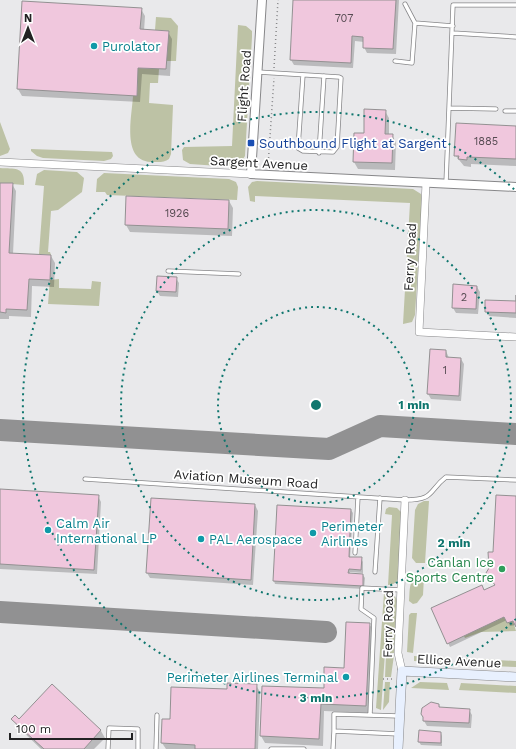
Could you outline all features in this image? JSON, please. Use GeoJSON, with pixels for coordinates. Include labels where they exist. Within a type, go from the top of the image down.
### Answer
{"type":"FeatureCollection","features":[{"type":"Feature","properties":{"kind":"main road","name":"Ellice Avenue"},"geometry":{"type":"LineString","coordinates":[[401,675],[516,676]]}},
{"type":"Feature","properties":{"kind":"main road","name":"Ferry Road"},"geometry":{"type":"LineString","coordinates":[[398,749],[401,675]]}},
{"type":"Feature","properties":{"kind":"street","name":"Flight Road"},"geometry":{"type":"LineString","coordinates":[[251,174],[262,0]]}},
{"type":"Feature","properties":{"kind":"street","name":"Sargent Avenue"},"geometry":{"type":"LineString","coordinates":[[0,162],[516,187]]}},
{"type":"Feature","properties":{"kind":"street","name":"Ferry Road"},"geometry":{"type":"LineString","coordinates":[[426,183],[419,332],[516,337]]}},
{"type":"Feature","properties":{"kind":"street","name":"Ferry Road"},"geometry":{"type":"LineString","coordinates":[[401,675],[398,653],[405,500]]}},
{"type":"Feature","properties":{"kind":"lane"},"geometry":{"type":"LineString","coordinates":[[395,61],[412,63],[415,23],[405,4]]}},
{"type":"Feature","properties":{"kind":"lane"},"geometry":{"type":"LineString","coordinates":[[446,184],[453,5],[516,5]]}},
{"type":"Feature","properties":{"kind":"lane"},"geometry":{"type":"LineString","coordinates":[[415,23],[453,26]]}},
{"type":"Feature","properties":{"kind":"lane"},"geometry":{"type":"LineString","coordinates":[[453,33],[516,37]]}},
{"type":"Feature","properties":{"kind":"lane"},"geometry":{"type":"LineString","coordinates":[[257,72],[303,74],[341,78],[337,147],[330,153],[300,150],[298,145],[303,74]]}},
{"type":"Feature","properties":{"kind":"lane"},"geometry":{"type":"LineString","coordinates":[[319,152],[324,76]]}},
{"type":"Feature","properties":{"kind":"lane"},"geometry":{"type":"LineString","coordinates":[[449,108],[496,109]]}},
{"type":"Feature","properties":{"kind":"lane"},"geometry":{"type":"LineString","coordinates":[[505,111],[516,112]]}},
{"type":"Feature","properties":{"kind":"lane"},"geometry":{"type":"LineString","coordinates":[[168,271],[240,274]]}},
{"type":"Feature","properties":{"kind":"lane","name":"Aviation Museum Road"},"geometry":{"type":"LineString","coordinates":[[85,479],[405,500],[418,500],[428,495],[446,477],[516,480]]}},
{"type":"Feature","properties":{"kind":"lane"},"geometry":{"type":"LineString","coordinates":[[355,553],[358,497]]}},
{"type":"Feature","properties":{"kind":"lane"},"geometry":{"type":"LineString","coordinates":[[375,572],[380,498]]}},
{"type":"Feature","properties":{"kind":"lane"},"geometry":{"type":"LineString","coordinates":[[370,715],[374,618],[361,609],[362,588],[401,590]]}},
{"type":"Feature","properties":{"kind":"lane"},"geometry":{"type":"LineString","coordinates":[[333,749],[334,714],[400,716]]}},
{"type":"Feature","properties":{"kind":"lane"},"geometry":{"type":"LineString","coordinates":[[156,749],[157,715]]}},
{"type":"Feature","properties":{"kind":"lane"},"geometry":{"type":"LineString","coordinates":[[108,749],[109,728],[138,729],[138,749]]}},
{"type":"Feature","properties":{"kind":"lane"},"geometry":{"type":"LineString","coordinates":[[334,731],[399,734]]}},
{"type":"Feature","properties":{"kind":"lane"},"geometry":{"type":"LineString","coordinates":[[271,749],[304,749]]}},
{"type":"Feature","properties":{"kind":"path"},"geometry":{"type":"LineString","coordinates":[[268,166],[278,0]]}},
{"type":"Feature","properties":{"kind":"path"},"geometry":{"type":"LineString","coordinates":[[383,679],[401,675]]}},
{"type":"Feature","properties":{"kind":"green space"},"geometry":{"type":"Polygon","coordinates":[[[156,17],[171,18],[178,26],[176,61],[167,61],[167,31],[155,30],[156,17]]]}},
{"type":"Feature","properties":{"kind":"green space"},"geometry":{"type":"Polygon","coordinates":[[[238,25],[246,26],[252,31],[245,156],[240,164],[233,167],[190,164],[183,160],[182,150],[184,147],[232,146],[238,25]]]}},
{"type":"Feature","properties":{"kind":"green space"},"geometry":{"type":"Polygon","coordinates":[[[138,68],[159,69],[158,83],[150,83],[149,103],[173,105],[171,154],[169,159],[165,161],[151,162],[142,160],[135,154],[132,146],[130,125],[133,96],[137,95],[138,68]]]}},
{"type":"Feature","properties":{"kind":"green space"},"geometry":{"type":"Polygon","coordinates":[[[0,122],[10,149],[8,153],[0,156],[0,122]]]}},
{"type":"Feature","properties":{"kind":"green space"},"geometry":{"type":"Polygon","coordinates":[[[31,149],[112,152],[113,156],[111,159],[104,161],[43,158],[37,156],[31,151],[31,149]]]}},
{"type":"Feature","properties":{"kind":"green space"},"geometry":{"type":"Polygon","coordinates":[[[0,168],[14,169],[21,172],[23,174],[24,185],[0,183],[0,168]]]}},
{"type":"Feature","properties":{"kind":"green space"},"geometry":{"type":"Polygon","coordinates":[[[44,170],[77,172],[84,178],[82,192],[58,210],[51,211],[48,252],[50,252],[51,255],[39,254],[44,186],[35,185],[37,174],[44,170]]]}},
{"type":"Feature","properties":{"kind":"green space"},"geometry":{"type":"Polygon","coordinates":[[[104,173],[229,179],[236,182],[238,187],[237,200],[107,195],[105,192],[96,192],[97,179],[104,173]]]}},
{"type":"Feature","properties":{"kind":"green space"},"geometry":{"type":"Polygon","coordinates":[[[257,181],[413,189],[421,194],[422,199],[415,315],[412,322],[403,324],[410,203],[255,196],[255,202],[250,201],[248,187],[252,182],[257,181]]]}},
{"type":"Feature","properties":{"kind":"green space"},"geometry":{"type":"Polygon","coordinates":[[[59,279],[59,288],[91,289],[92,281],[101,282],[99,306],[48,304],[50,280],[59,279]]]}},
{"type":"Feature","properties":{"kind":"green space"},"geometry":{"type":"Polygon","coordinates":[[[424,501],[429,501],[425,563],[416,563],[412,558],[415,510],[418,504],[424,501]]]}},
{"type":"Feature","properties":{"kind":"green space"},"geometry":{"type":"Polygon","coordinates":[[[389,507],[397,508],[402,513],[399,577],[395,583],[388,585],[392,515],[385,514],[386,509],[389,507]]]}},
{"type":"Feature","properties":{"kind":"green space"},"geometry":{"type":"Polygon","coordinates":[[[419,575],[424,577],[423,595],[417,603],[413,604],[409,601],[410,586],[415,577],[419,575]]]}},
{"type":"Feature","properties":{"kind":"green space"},"geometry":{"type":"Polygon","coordinates":[[[384,593],[395,596],[397,601],[394,653],[385,653],[381,710],[376,708],[384,593]]]}},
{"type":"Feature","properties":{"kind":"green space"},"geometry":{"type":"Polygon","coordinates":[[[411,613],[417,613],[413,653],[407,652],[409,615],[411,613]]]}},
{"type":"Feature","properties":{"kind":"green space"},"geometry":{"type":"Polygon","coordinates":[[[504,617],[513,621],[516,631],[481,632],[465,638],[464,636],[504,617]]]}},
{"type":"Feature","properties":{"kind":"green space"},"geometry":{"type":"Polygon","coordinates":[[[386,655],[394,655],[391,677],[385,677],[386,655]]]}},
{"type":"Feature","properties":{"kind":"green space"},"geometry":{"type":"Polygon","coordinates":[[[414,656],[450,658],[450,663],[414,661],[414,656]]]}},
{"type":"Feature","properties":{"kind":"green space"},"geometry":{"type":"Polygon","coordinates":[[[460,658],[516,661],[516,667],[464,665],[460,658]]]}},
{"type":"Feature","properties":{"kind":"green space"},"geometry":{"type":"Polygon","coordinates":[[[385,682],[390,682],[389,702],[383,710],[385,682]]]}},
{"type":"Feature","properties":{"kind":"green space"},"geometry":{"type":"Polygon","coordinates":[[[420,682],[447,683],[449,690],[411,688],[420,682]]]}},
{"type":"Feature","properties":{"kind":"green space"},"geometry":{"type":"Polygon","coordinates":[[[461,683],[516,686],[516,693],[459,690],[461,683]]]}},
{"type":"Feature","properties":{"kind":"building"},"geometry":{"type":"Polygon","coordinates":[[[293,0],[396,0],[393,49],[363,48],[363,37],[352,36],[351,63],[290,60],[293,0]]]}},
{"type":"Feature","properties":{"kind":"building","name":"Purolator"},"geometry":{"type":"Polygon","coordinates":[[[22,1],[142,8],[140,29],[169,31],[166,69],[138,68],[137,96],[17,89],[22,1]]]}},
{"type":"Feature","properties":{"kind":"building"},"geometry":{"type":"Polygon","coordinates":[[[364,109],[386,110],[385,134],[393,134],[392,163],[353,162],[354,133],[364,133],[364,109]]]}},
{"type":"Feature","properties":{"kind":"building"},"geometry":{"type":"Polygon","coordinates":[[[456,123],[516,126],[516,159],[467,157],[467,160],[458,159],[459,156],[454,156],[456,123]]]}},
{"type":"Feature","properties":{"kind":"building"},"geometry":{"type":"Polygon","coordinates":[[[0,183],[13,183],[9,253],[51,255],[50,280],[29,279],[27,310],[6,309],[6,313],[0,312],[0,183]]]}},
{"type":"Feature","properties":{"kind":"building"},"geometry":{"type":"Polygon","coordinates":[[[126,196],[229,200],[228,229],[125,225],[126,196]]]}},
{"type":"Feature","properties":{"kind":"building"},"geometry":{"type":"Polygon","coordinates":[[[157,276],[177,277],[176,292],[156,291],[157,276]]]}},
{"type":"Feature","properties":{"kind":"building"},"geometry":{"type":"Polygon","coordinates":[[[453,284],[477,286],[476,309],[452,308],[453,284]]]}},
{"type":"Feature","properties":{"kind":"building"},"geometry":{"type":"Polygon","coordinates":[[[485,300],[516,301],[516,313],[485,312],[485,300]]]}},
{"type":"Feature","properties":{"kind":"building"},"geometry":{"type":"Polygon","coordinates":[[[430,349],[446,350],[446,357],[461,358],[459,396],[427,394],[430,349]]]}},
{"type":"Feature","properties":{"kind":"building","name":"Calm Air International LP"},"geometry":{"type":"Polygon","coordinates":[[[0,489],[99,495],[94,570],[0,564],[0,489]]]}},
{"type":"Feature","properties":{"kind":"building","name":"Canlan Ice Sports Centre"},"geometry":{"type":"Polygon","coordinates":[[[496,495],[516,496],[516,627],[513,621],[507,623],[504,617],[447,644],[431,608],[482,585],[484,590],[495,585],[486,573],[489,568],[488,552],[493,552],[496,495]]]}},
{"type":"Feature","properties":{"kind":"building","name":"PAL Aerospace"},"geometry":{"type":"Polygon","coordinates":[[[151,498],[255,504],[251,580],[146,573],[151,498]]]}},
{"type":"Feature","properties":{"kind":"building","name":"Perimeter Airlines"},"geometry":{"type":"Polygon","coordinates":[[[277,505],[351,509],[349,557],[362,557],[361,570],[349,569],[348,573],[363,574],[363,586],[273,581],[277,505]]]}},
{"type":"Feature","properties":{"kind":"building","name":"Perimeter Airlines Terminal"},"geometry":{"type":"Polygon","coordinates":[[[346,622],[370,623],[366,706],[321,704],[319,739],[260,736],[262,686],[324,688],[324,667],[344,668],[346,622]]]}},
{"type":"Feature","properties":{"kind":"building"},"geometry":{"type":"Polygon","coordinates":[[[227,683],[257,684],[255,749],[195,749],[195,745],[161,743],[162,719],[170,719],[171,687],[227,689],[227,683]]]}},
{"type":"Feature","properties":{"kind":"building"},"geometry":{"type":"Polygon","coordinates":[[[52,684],[101,730],[84,749],[44,749],[11,719],[15,715],[19,719],[52,684]]]}},
{"type":"Feature","properties":{"kind":"building"},"geometry":{"type":"Polygon","coordinates":[[[431,702],[439,704],[439,707],[470,709],[469,723],[423,721],[421,714],[422,708],[431,702]]]}},
{"type":"Feature","properties":{"kind":"building"},"geometry":{"type":"Polygon","coordinates":[[[419,730],[441,732],[441,743],[418,742],[419,730]]]}},
{"type":"Feature","properties":{"kind":"taxiway"},"geometry":{"type":"LineString","coordinates":[[0,430],[329,449],[380,426],[516,434]]}},
{"type":"Feature","properties":{"kind":"taxiway"},"geometry":{"type":"LineString","coordinates":[[0,612],[326,632]]}},
{"type":"Feature","properties":{"kind":"place","name":"Purolator"},"geometry":{"type":"Point","coordinates":[94,46]}},
{"type":"Feature","properties":{"kind":"place","name":"Southbound Flight at Sargent"},"geometry":{"type":"Point","coordinates":[251,143]}},
{"type":"Feature","properties":{"kind":"place","name":"Calm Air International LP"},"geometry":{"type":"Point","coordinates":[48,530]}},
{"type":"Feature","properties":{"kind":"place","name":"Perimeter Airlines"},"geometry":{"type":"Point","coordinates":[313,533]}},
{"type":"Feature","properties":{"kind":"place","name":"PAL Aerospace"},"geometry":{"type":"Point","coordinates":[201,539]}},
{"type":"Feature","properties":{"kind":"place","name":"Canlan Ice Sports Centre"},"geometry":{"type":"Point","coordinates":[502,569]}},
{"type":"Feature","properties":{"kind":"place","name":"Perimeter Airlines Terminal"},"geometry":{"type":"Point","coordinates":[346,677]}}]}
